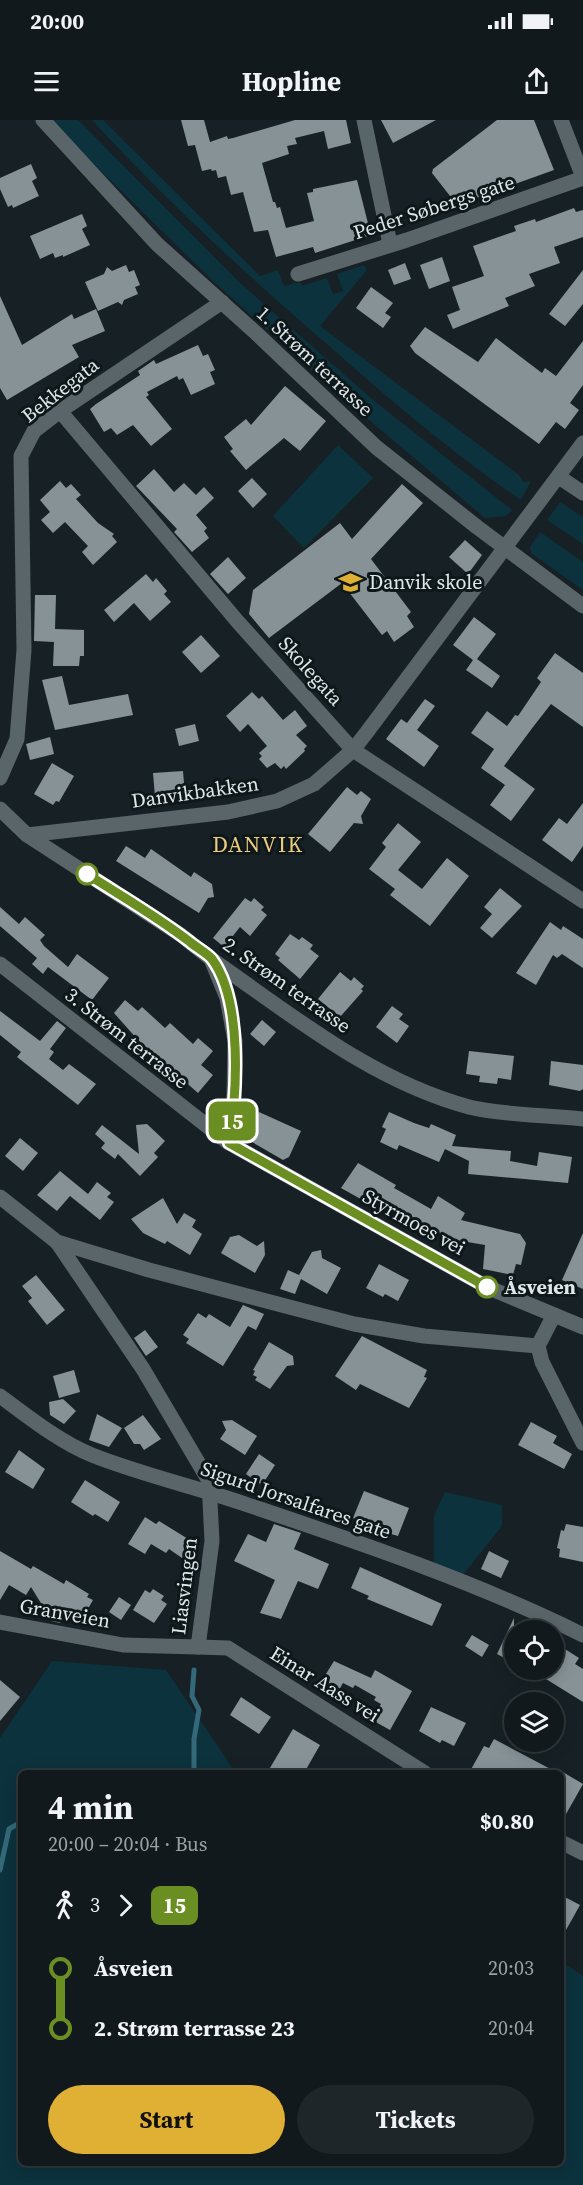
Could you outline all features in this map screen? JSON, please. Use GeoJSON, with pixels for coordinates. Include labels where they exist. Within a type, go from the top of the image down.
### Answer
{"type":"FeatureCollection","features":[{"type":"Feature","properties":{"kind":"street","name":"1. Strøm terrasse"},"geometry":{"type":"LineString","coordinates":[[43,120],[157,244],[376,447],[505,549],[583,606]]}},
{"type":"Feature","properties":{"kind":"street"},"geometry":{"type":"LineString","coordinates":[[364,120],[390,244]]}},
{"type":"Feature","properties":{"kind":"street"},"geometry":{"type":"LineString","coordinates":[[561,120],[583,178]]}},
{"type":"Feature","properties":{"kind":"street","name":"Peder Søbergs gate"},"geometry":{"type":"LineString","coordinates":[[298,274],[583,178]]}},
{"type":"Feature","properties":{"kind":"street","name":"Bekkegata"},"geometry":{"type":"LineString","coordinates":[[0,778],[17,739],[24,650],[21,456],[34,431],[60,411],[222,302]]}},
{"type":"Feature","properties":{"kind":"street","name":"Skolegata"},"geometry":{"type":"LineString","coordinates":[[60,411],[238,622],[353,750],[583,901]]}},
{"type":"Feature","properties":{"kind":"street","name":"Danvikbakken"},"geometry":{"type":"LineString","coordinates":[[27,835],[256,807],[294,795],[314,784],[353,750],[583,444]]}},
{"type":"Feature","properties":{"kind":"street"},"geometry":{"type":"LineString","coordinates":[[559,477],[583,493]]}},
{"type":"Feature","properties":{"kind":"street","name":"2. Strøm terrasse"},"geometry":{"type":"LineString","coordinates":[[0,809],[27,835],[181,935],[343,1050],[407,1085],[471,1107],[583,1119]]}},
{"type":"Feature","properties":{"kind":"street"},"geometry":{"type":"LineString","coordinates":[[212,959],[227,998],[235,1041],[234,1095],[229,1143]]}},
{"type":"Feature","properties":{"kind":"street","name":"3. Strøm terrasse"},"geometry":{"type":"LineString","coordinates":[[0,964],[229,1143]]}},
{"type":"Feature","properties":{"kind":"street","name":"Styrmoes vei"},"geometry":{"type":"LineString","coordinates":[[229,1143],[487,1287],[583,1327]]}},
{"type":"Feature","properties":{"kind":"street"},"geometry":{"type":"LineString","coordinates":[[0,1197],[57,1242],[143,1369],[209,1481],[212,1492]]}},
{"type":"Feature","properties":{"kind":"street"},"geometry":{"type":"LineString","coordinates":[[57,1242],[354,1324],[424,1336],[538,1346]]}},
{"type":"Feature","properties":{"kind":"street"},"geometry":{"type":"LineString","coordinates":[[554,1315],[538,1346],[542,1362],[560,1402],[583,1443]]}},
{"type":"Feature","properties":{"kind":"street","name":"Sigurd Jorsalfares gate"},"geometry":{"type":"LineString","coordinates":[[0,1396],[26,1416],[91,1455],[212,1492],[458,1581],[541,1614],[583,1635]]}},
{"type":"Feature","properties":{"kind":"street","name":"Liasvingen"},"geometry":{"type":"LineString","coordinates":[[123,1645],[198,1647],[212,1541],[212,1492]]}},
{"type":"Feature","properties":{"kind":"street","name":"Granveien"},"geometry":{"type":"LineString","coordinates":[[0,1622],[123,1645]]}},
{"type":"Feature","properties":{"kind":"street","name":"Einar Aass vei"},"geometry":{"type":"LineString","coordinates":[[198,1647],[228,1648],[420,1770]]}},
{"type":"Feature","properties":{"kind":"street"},"geometry":{"type":"LineString","coordinates":[[564,1844],[583,1853]]}},
{"type":"Feature","properties":{"kind":"shaded area"},"geometry":{"type":"Polygon","coordinates":[[[49,120],[78,120],[240,283],[372,399],[512,510],[506,516],[485,518],[335,391],[211,279],[49,120]]]}},
{"type":"Feature","properties":{"kind":"shaded area"},"geometry":{"type":"Polygon","coordinates":[[[92,120],[103,120],[260,276],[278,270],[284,286],[300,282],[302,286],[327,278],[333,294],[343,291],[337,274],[364,265],[367,270],[320,326],[519,475],[523,482],[531,481],[521,500],[426,429],[273,297],[180,211],[92,120]]]}},
{"type":"Feature","properties":{"kind":"shaded area"},"geometry":{"type":"Polygon","coordinates":[[[338,445],[373,478],[304,548],[273,516],[338,445]]]}},
{"type":"Feature","properties":{"kind":"shaded area"},"geometry":{"type":"Polygon","coordinates":[[[560,502],[583,517],[583,544],[547,520],[560,502]]]}},
{"type":"Feature","properties":{"kind":"shaded area"},"geometry":{"type":"Polygon","coordinates":[[[540,532],[583,562],[583,590],[531,553],[530,547],[540,532]]]}},
{"type":"Feature","properties":{"kind":"shaded area"},"geometry":{"type":"Polygon","coordinates":[[[445,1492],[502,1505],[502,1526],[458,1581],[434,1572],[434,1516],[445,1492]]]}},
{"type":"Feature","properties":{"kind":"shaded area"},"geometry":{"type":"Polygon","coordinates":[[[52,1661],[166,1670],[234,1770],[18,1770],[18,2166],[564,2166],[564,1963],[583,1976],[583,2185],[0,2185],[0,1738],[52,1661]]]}},
{"type":"Feature","properties":{"kind":"building"},"geometry":{"type":"Polygon","coordinates":[[[181,120],[204,120],[210,142],[227,136],[228,139],[233,138],[295,120],[346,120],[351,143],[328,149],[324,131],[295,138],[297,144],[287,146],[289,154],[262,163],[273,202],[277,208],[280,207],[286,228],[314,221],[307,193],[313,192],[313,189],[357,180],[371,235],[315,253],[313,247],[276,257],[268,230],[254,232],[243,192],[231,195],[226,176],[218,178],[216,170],[202,171],[195,145],[188,146],[181,120]]]}},
{"type":"Feature","properties":{"kind":"building"},"geometry":{"type":"Polygon","coordinates":[[[381,120],[436,120],[393,143],[381,120]]]}},
{"type":"Feature","properties":{"kind":"building"},"geometry":{"type":"Polygon","coordinates":[[[497,120],[534,120],[554,170],[457,205],[432,173],[433,169],[497,120]]]}},
{"type":"Feature","properties":{"kind":"building"},"geometry":{"type":"Polygon","coordinates":[[[31,164],[37,178],[32,181],[39,196],[13,208],[12,205],[8,207],[0,189],[0,178],[31,164]]]}},
{"type":"Feature","properties":{"kind":"building"},"geometry":{"type":"Polygon","coordinates":[[[574,208],[576,212],[583,210],[583,237],[554,247],[560,263],[529,274],[535,286],[505,298],[509,306],[453,329],[447,315],[460,310],[452,287],[484,276],[473,246],[516,231],[514,226],[535,219],[536,222],[574,208]]]}},
{"type":"Feature","properties":{"kind":"building"},"geometry":{"type":"Polygon","coordinates":[[[82,214],[87,226],[82,229],[90,245],[63,257],[63,255],[55,258],[53,253],[40,259],[30,236],[82,214]]]}},
{"type":"Feature","properties":{"kind":"building"},"geometry":{"type":"Polygon","coordinates":[[[442,257],[450,281],[429,289],[420,265],[442,257]]]}},
{"type":"Feature","properties":{"kind":"building"},"geometry":{"type":"Polygon","coordinates":[[[405,263],[411,279],[394,285],[388,270],[405,263]]]}},
{"type":"Feature","properties":{"kind":"building"},"geometry":{"type":"Polygon","coordinates":[[[126,265],[129,272],[134,270],[140,285],[135,287],[138,294],[124,300],[122,305],[118,302],[98,311],[85,282],[104,274],[107,267],[112,271],[126,265]]]}},
{"type":"Feature","properties":{"kind":"building"},"geometry":{"type":"Polygon","coordinates":[[[583,270],[583,304],[565,326],[549,314],[583,270]]]}},
{"type":"Feature","properties":{"kind":"building"},"geometry":{"type":"Polygon","coordinates":[[[371,287],[393,303],[385,313],[391,317],[383,328],[356,308],[371,287]]]}},
{"type":"Feature","properties":{"kind":"building"},"geometry":{"type":"Polygon","coordinates":[[[0,296],[22,345],[72,314],[74,319],[96,309],[105,331],[72,345],[79,357],[7,400],[0,388],[0,296]]]}},
{"type":"Feature","properties":{"kind":"building"},"geometry":{"type":"Polygon","coordinates":[[[425,327],[478,362],[496,338],[542,373],[545,368],[556,376],[583,341],[583,385],[570,403],[579,410],[565,429],[556,422],[539,444],[415,353],[410,346],[425,327]]]}},
{"type":"Feature","properties":{"kind":"building"},"geometry":{"type":"Polygon","coordinates":[[[198,345],[203,356],[208,354],[215,370],[210,372],[215,384],[191,395],[183,378],[179,380],[177,376],[147,392],[149,395],[146,397],[172,429],[151,446],[133,425],[117,435],[111,428],[104,432],[90,409],[140,375],[138,371],[154,360],[156,364],[198,345]]]}},
{"type":"Feature","properties":{"kind":"building"},"geometry":{"type":"Polygon","coordinates":[[[285,386],[326,421],[300,451],[284,438],[246,470],[230,451],[233,449],[224,437],[246,419],[251,425],[285,386]]]}},
{"type":"Feature","properties":{"kind":"building"},"geometry":{"type":"Polygon","coordinates":[[[154,469],[174,492],[184,483],[196,495],[204,487],[214,498],[196,515],[207,528],[204,531],[209,538],[192,552],[174,532],[177,529],[136,486],[154,469]]]}},
{"type":"Feature","properties":{"kind":"building"},"geometry":{"type":"Polygon","coordinates":[[[252,478],[267,494],[253,508],[238,491],[252,478]]]}},
{"type":"Feature","properties":{"kind":"building"},"geometry":{"type":"Polygon","coordinates":[[[60,481],[66,488],[71,484],[81,495],[76,499],[98,523],[114,534],[112,536],[117,542],[93,565],[82,552],[88,546],[65,522],[53,533],[41,520],[50,512],[40,500],[60,481]]]}},
{"type":"Feature","properties":{"kind":"building","name":"Danvik skole"},"geometry":{"type":"Polygon","coordinates":[[[402,484],[423,503],[371,559],[411,612],[407,616],[414,627],[394,642],[387,631],[382,635],[342,583],[269,638],[249,614],[253,590],[340,523],[352,539],[402,484]]]}},
{"type":"Feature","properties":{"kind":"building"},"geometry":{"type":"Polygon","coordinates":[[[465,540],[482,555],[468,574],[449,557],[465,540]]]}},
{"type":"Feature","properties":{"kind":"building"},"geometry":{"type":"Polygon","coordinates":[[[228,557],[246,578],[228,594],[210,574],[228,557]]]}},
{"type":"Feature","properties":{"kind":"building"},"geometry":{"type":"Polygon","coordinates":[[[146,574],[153,582],[156,578],[167,591],[164,594],[171,602],[150,621],[134,603],[114,622],[104,610],[146,574]]]}},
{"type":"Feature","properties":{"kind":"building"},"geometry":{"type":"Polygon","coordinates":[[[35,595],[56,595],[55,629],[84,630],[84,656],[80,656],[79,666],[53,666],[54,642],[34,641],[35,595]]]}},
{"type":"Feature","properties":{"kind":"building"},"geometry":{"type":"Polygon","coordinates":[[[474,617],[496,634],[477,659],[500,676],[492,688],[466,670],[473,660],[453,645],[474,617]]]}},
{"type":"Feature","properties":{"kind":"building"},"geometry":{"type":"Polygon","coordinates":[[[201,635],[220,656],[201,673],[182,652],[201,635]]]}},
{"type":"Feature","properties":{"kind":"building"},"geometry":{"type":"Polygon","coordinates":[[[555,653],[583,673],[583,727],[551,704],[533,727],[504,766],[535,789],[511,821],[490,805],[505,785],[481,768],[494,749],[471,733],[487,711],[507,726],[515,715],[518,716],[541,682],[537,678],[555,653]]]}},
{"type":"Feature","properties":{"kind":"building"},"geometry":{"type":"Polygon","coordinates":[[[62,676],[69,705],[128,694],[133,715],[55,730],[42,680],[62,676]]]}},
{"type":"Feature","properties":{"kind":"building"},"geometry":{"type":"Polygon","coordinates":[[[252,692],[259,699],[262,696],[283,720],[295,710],[307,726],[296,735],[307,746],[305,751],[286,769],[284,766],[281,769],[275,763],[267,768],[259,759],[262,756],[259,753],[267,746],[248,724],[240,732],[226,716],[252,692]]]}},
{"type":"Feature","properties":{"kind":"building"},"geometry":{"type":"Polygon","coordinates":[[[425,699],[435,706],[417,730],[439,746],[424,767],[386,739],[401,719],[407,723],[425,699]]]}},
{"type":"Feature","properties":{"kind":"building"},"geometry":{"type":"Polygon","coordinates":[[[195,724],[199,741],[179,746],[175,729],[195,724]]]}},
{"type":"Feature","properties":{"kind":"building"},"geometry":{"type":"Polygon","coordinates":[[[50,737],[54,754],[30,760],[26,744],[50,737]]]}},
{"type":"Feature","properties":{"kind":"building"},"geometry":{"type":"Polygon","coordinates":[[[52,763],[74,776],[59,802],[56,801],[53,805],[34,794],[52,763]]]}},
{"type":"Feature","properties":{"kind":"building"},"geometry":{"type":"Polygon","coordinates":[[[183,771],[185,795],[155,797],[153,773],[183,771]]]}},
{"type":"Feature","properties":{"kind":"building"},"geometry":{"type":"Polygon","coordinates":[[[347,787],[357,795],[361,791],[371,799],[361,816],[363,824],[354,823],[330,852],[308,834],[347,787]]]}},
{"type":"Feature","properties":{"kind":"building"},"geometry":{"type":"Polygon","coordinates":[[[583,803],[583,846],[572,862],[542,840],[559,818],[567,824],[583,803]]]}},
{"type":"Feature","properties":{"kind":"building"},"geometry":{"type":"Polygon","coordinates":[[[398,823],[421,842],[398,870],[422,889],[447,858],[469,876],[430,926],[390,895],[395,889],[369,869],[386,847],[382,843],[398,823]]]}},
{"type":"Feature","properties":{"kind":"building"},"geometry":{"type":"Polygon","coordinates":[[[126,846],[145,858],[151,849],[191,877],[194,872],[212,884],[214,897],[208,898],[199,913],[116,861],[126,846]]]}},
{"type":"Feature","properties":{"kind":"building"},"geometry":{"type":"Polygon","coordinates":[[[500,888],[522,906],[492,938],[480,928],[492,914],[484,907],[500,888]]]}},
{"type":"Feature","properties":{"kind":"building"},"geometry":{"type":"Polygon","coordinates":[[[245,898],[251,902],[254,898],[264,907],[261,910],[267,915],[250,936],[240,927],[224,947],[213,938],[245,898]]]}},
{"type":"Feature","properties":{"kind":"building"},"geometry":{"type":"Polygon","coordinates":[[[0,907],[19,924],[25,917],[45,935],[40,940],[44,946],[68,967],[77,954],[109,978],[92,1000],[48,967],[43,974],[32,964],[37,958],[0,926],[0,907]]]}},
{"type":"Feature","properties":{"kind":"building"},"geometry":{"type":"Polygon","coordinates":[[[550,922],[561,930],[563,926],[583,939],[583,968],[562,954],[557,958],[553,955],[536,985],[516,973],[550,922]]]}},
{"type":"Feature","properties":{"kind":"building"},"geometry":{"type":"Polygon","coordinates":[[[290,934],[299,940],[302,937],[313,945],[310,949],[319,956],[300,979],[278,960],[280,958],[275,954],[290,934]]]}},
{"type":"Feature","properties":{"kind":"building"},"geometry":{"type":"Polygon","coordinates":[[[340,972],[351,981],[354,977],[364,986],[361,989],[363,991],[340,1017],[318,999],[340,972]]]}},
{"type":"Feature","properties":{"kind":"building"},"geometry":{"type":"Polygon","coordinates":[[[125,1000],[138,1011],[142,1007],[165,1028],[170,1023],[193,1044],[198,1038],[213,1051],[201,1065],[213,1075],[198,1093],[138,1040],[114,1013],[125,1000]]]}},
{"type":"Feature","properties":{"kind":"building"},"geometry":{"type":"Polygon","coordinates":[[[392,1006],[403,1014],[399,1019],[409,1026],[397,1043],[376,1027],[392,1006]]]}},
{"type":"Feature","properties":{"kind":"building"},"geometry":{"type":"Polygon","coordinates":[[[0,1011],[40,1041],[57,1021],[66,1028],[50,1049],[54,1052],[49,1059],[63,1070],[69,1064],[96,1084],[78,1105],[17,1057],[21,1052],[0,1035],[0,1011]]]}},
{"type":"Feature","properties":{"kind":"building"},"geometry":{"type":"Polygon","coordinates":[[[262,1020],[276,1032],[264,1046],[250,1034],[262,1020]]]}},
{"type":"Feature","properties":{"kind":"building"},"geometry":{"type":"Polygon","coordinates":[[[469,1051],[514,1056],[511,1080],[498,1078],[497,1084],[479,1082],[480,1076],[466,1074],[469,1051]]]}},
{"type":"Feature","properties":{"kind":"building"},"geometry":{"type":"Polygon","coordinates":[[[551,1061],[583,1065],[583,1089],[580,1091],[549,1085],[551,1061]]]}},
{"type":"Feature","properties":{"kind":"building"},"geometry":{"type":"Polygon","coordinates":[[[259,1112],[301,1131],[289,1157],[283,1160],[245,1138],[259,1112]]]}},
{"type":"Feature","properties":{"kind":"building"},"geometry":{"type":"Polygon","coordinates":[[[389,1112],[429,1128],[431,1124],[456,1135],[452,1146],[511,1151],[510,1161],[537,1166],[539,1152],[572,1157],[568,1183],[468,1174],[469,1161],[445,1149],[439,1162],[399,1145],[397,1150],[380,1142],[386,1129],[382,1127],[389,1112]]]}},
{"type":"Feature","properties":{"kind":"building"},"geometry":{"type":"Polygon","coordinates":[[[147,1124],[165,1141],[154,1153],[158,1157],[140,1176],[118,1154],[115,1159],[101,1148],[105,1143],[95,1134],[102,1125],[139,1154],[136,1125],[147,1124]]]}},
{"type":"Feature","properties":{"kind":"building"},"geometry":{"type":"Polygon","coordinates":[[[20,1138],[38,1153],[23,1171],[5,1156],[20,1138]]]}},
{"type":"Feature","properties":{"kind":"building"},"geometry":{"type":"Polygon","coordinates":[[[358,1163],[396,1185],[394,1188],[431,1209],[438,1196],[465,1213],[461,1220],[520,1234],[526,1243],[521,1265],[516,1264],[513,1275],[483,1269],[485,1245],[450,1239],[388,1205],[384,1212],[341,1188],[358,1163]]]}},
{"type":"Feature","properties":{"kind":"building"},"geometry":{"type":"Polygon","coordinates":[[[60,1171],[88,1194],[97,1182],[111,1193],[107,1197],[114,1202],[100,1220],[70,1196],[57,1211],[37,1195],[60,1171]]]}},
{"type":"Feature","properties":{"kind":"building"},"geometry":{"type":"Polygon","coordinates":[[[163,1198],[177,1224],[184,1213],[196,1220],[192,1227],[202,1234],[190,1255],[167,1241],[165,1244],[143,1233],[131,1219],[163,1198]]]}},
{"type":"Feature","properties":{"kind":"building"},"geometry":{"type":"Polygon","coordinates":[[[583,1233],[583,1289],[562,1280],[583,1233]]]}},
{"type":"Feature","properties":{"kind":"building"},"geometry":{"type":"Polygon","coordinates":[[[239,1235],[257,1246],[264,1241],[265,1255],[255,1273],[221,1253],[230,1237],[239,1235]]]}},
{"type":"Feature","properties":{"kind":"building"},"geometry":{"type":"Polygon","coordinates":[[[321,1250],[322,1258],[341,1268],[327,1294],[301,1279],[295,1294],[280,1289],[288,1270],[299,1275],[312,1252],[321,1250]]]}},
{"type":"Feature","properties":{"kind":"building"},"geometry":{"type":"Polygon","coordinates":[[[379,1264],[409,1280],[398,1301],[385,1294],[383,1297],[366,1288],[379,1264]]]}},
{"type":"Feature","properties":{"kind":"building"},"geometry":{"type":"Polygon","coordinates":[[[36,1275],[65,1310],[47,1325],[28,1301],[32,1298],[22,1286],[36,1275]]]}},
{"type":"Feature","properties":{"kind":"building"},"geometry":{"type":"Polygon","coordinates":[[[243,1305],[264,1314],[256,1330],[248,1326],[223,1366],[186,1343],[189,1339],[183,1335],[198,1313],[206,1318],[209,1314],[230,1327],[243,1305]]]}},
{"type":"Feature","properties":{"kind":"building"},"geometry":{"type":"Polygon","coordinates":[[[145,1330],[158,1347],[146,1356],[134,1338],[145,1330]]]}},
{"type":"Feature","properties":{"kind":"building"},"geometry":{"type":"Polygon","coordinates":[[[362,1336],[427,1370],[424,1377],[427,1378],[409,1408],[360,1384],[356,1390],[335,1376],[362,1336]]]}},
{"type":"Feature","properties":{"kind":"building"},"geometry":{"type":"Polygon","coordinates":[[[269,1342],[293,1356],[294,1365],[287,1366],[270,1389],[255,1380],[257,1377],[253,1375],[255,1371],[253,1370],[269,1342]]]}},
{"type":"Feature","properties":{"kind":"building"},"geometry":{"type":"Polygon","coordinates":[[[74,1370],[80,1392],[59,1398],[53,1376],[74,1370]]]}},
{"type":"Feature","properties":{"kind":"building"},"geometry":{"type":"Polygon","coordinates":[[[63,1399],[76,1411],[64,1424],[50,1415],[49,1402],[63,1399]]]}},
{"type":"Feature","properties":{"kind":"building"},"geometry":{"type":"Polygon","coordinates":[[[97,1414],[122,1428],[109,1447],[89,1440],[97,1414]]]}},
{"type":"Feature","properties":{"kind":"building"},"geometry":{"type":"Polygon","coordinates":[[[143,1415],[161,1439],[144,1450],[140,1444],[134,1444],[124,1428],[143,1415]]]}},
{"type":"Feature","properties":{"kind":"building"},"geometry":{"type":"Polygon","coordinates":[[[232,1420],[257,1436],[245,1455],[220,1439],[226,1430],[222,1421],[232,1420]]]}},
{"type":"Feature","properties":{"kind":"building"},"geometry":{"type":"Polygon","coordinates":[[[531,1422],[557,1436],[553,1443],[572,1454],[564,1469],[518,1445],[531,1422]]]}},
{"type":"Feature","properties":{"kind":"building"},"geometry":{"type":"Polygon","coordinates":[[[19,1450],[45,1469],[33,1489],[5,1472],[19,1450]]]}},
{"type":"Feature","properties":{"kind":"building"},"geometry":{"type":"Polygon","coordinates":[[[259,1454],[275,1465],[262,1485],[246,1474],[259,1454]]]}},
{"type":"Feature","properties":{"kind":"building"},"geometry":{"type":"Polygon","coordinates":[[[85,1480],[120,1502],[108,1522],[95,1514],[93,1516],[71,1502],[85,1480]]]}},
{"type":"Feature","properties":{"kind":"building"},"geometry":{"type":"Polygon","coordinates":[[[364,1491],[409,1508],[398,1536],[391,1534],[390,1537],[378,1532],[379,1529],[353,1518],[364,1491]]]}},
{"type":"Feature","properties":{"kind":"building"},"geometry":{"type":"Polygon","coordinates":[[[145,1517],[156,1524],[159,1521],[193,1542],[182,1558],[169,1549],[166,1553],[151,1544],[145,1554],[128,1544],[145,1517]]]}},
{"type":"Feature","properties":{"kind":"building"},"geometry":{"type":"Polygon","coordinates":[[[274,1524],[301,1533],[294,1549],[329,1564],[318,1589],[298,1581],[281,1619],[260,1613],[275,1580],[234,1561],[248,1534],[266,1542],[274,1524]]]}},
{"type":"Feature","properties":{"kind":"building"},"geometry":{"type":"Polygon","coordinates":[[[566,1524],[583,1527],[583,1562],[559,1557],[560,1549],[557,1548],[561,1530],[564,1531],[566,1524]]]}},
{"type":"Feature","properties":{"kind":"building"},"geometry":{"type":"Polygon","coordinates":[[[0,1551],[31,1569],[33,1566],[64,1584],[66,1580],[89,1594],[87,1597],[93,1600],[85,1614],[68,1609],[60,1623],[52,1621],[31,1587],[26,1595],[9,1585],[0,1600],[0,1551]]]}},
{"type":"Feature","properties":{"kind":"building"},"geometry":{"type":"Polygon","coordinates":[[[489,1551],[509,1561],[501,1578],[481,1569],[489,1551]]]}},
{"type":"Feature","properties":{"kind":"building"},"geometry":{"type":"Polygon","coordinates":[[[360,1567],[442,1604],[432,1626],[367,1599],[369,1596],[351,1588],[360,1567]]]}},
{"type":"Feature","properties":{"kind":"building"},"geometry":{"type":"Polygon","coordinates":[[[153,1589],[164,1596],[161,1600],[167,1604],[154,1623],[133,1610],[145,1590],[150,1593],[153,1589]]]}},
{"type":"Feature","properties":{"kind":"building"},"geometry":{"type":"Polygon","coordinates":[[[119,1597],[131,1605],[121,1620],[109,1612],[119,1597]]]}},
{"type":"Feature","properties":{"kind":"building"},"geometry":{"type":"Polygon","coordinates":[[[472,1635],[489,1645],[482,1657],[465,1646],[472,1635]]]}},
{"type":"Feature","properties":{"kind":"building"},"geometry":{"type":"Polygon","coordinates":[[[504,1639],[504,1658],[497,1654],[504,1639]]]}},
{"type":"Feature","properties":{"kind":"building"},"geometry":{"type":"Polygon","coordinates":[[[564,1648],[579,1658],[575,1664],[583,1669],[583,1702],[548,1680],[564,1680],[564,1648]]]}},
{"type":"Feature","properties":{"kind":"building"},"geometry":{"type":"Polygon","coordinates":[[[334,1661],[371,1678],[375,1670],[412,1691],[390,1730],[372,1720],[381,1704],[374,1700],[376,1697],[355,1685],[353,1688],[343,1683],[339,1690],[321,1682],[334,1661]]]}},
{"type":"Feature","properties":{"kind":"building"},"geometry":{"type":"Polygon","coordinates":[[[0,1680],[20,1697],[0,1721],[0,1680]]]}},
{"type":"Feature","properties":{"kind":"building"},"geometry":{"type":"Polygon","coordinates":[[[241,1697],[271,1717],[259,1734],[230,1715],[241,1697]]]}},
{"type":"Feature","properties":{"kind":"building"},"geometry":{"type":"Polygon","coordinates":[[[431,1707],[466,1723],[454,1746],[442,1740],[440,1743],[419,1731],[431,1707]]]}},
{"type":"Feature","properties":{"kind":"building"},"geometry":{"type":"Polygon","coordinates":[[[293,1729],[320,1745],[306,1770],[269,1770],[293,1729]]]}},
{"type":"Feature","properties":{"kind":"building"},"geometry":{"type":"Polygon","coordinates":[[[494,1739],[504,1744],[504,1752],[518,1752],[552,1770],[471,1770],[484,1746],[489,1748],[494,1739]]]}},
{"type":"Feature","properties":{"kind":"building"},"geometry":{"type":"Polygon","coordinates":[[[564,1773],[583,1784],[564,1818],[564,1773]]]}},
{"type":"Feature","properties":{"kind":"building"},"geometry":{"type":"Polygon","coordinates":[[[564,1897],[580,1905],[564,1934],[564,1897]]]}},
{"type":"Feature","properties":{"kind":"waterway"},"geometry":{"type":"LineString","coordinates":[[193,1770],[194,1739],[199,1710],[192,1696],[194,1670]]}},
{"type":"Feature","properties":{"kind":"waterway"},"geometry":{"type":"LineString","coordinates":[[0,1870],[9,1829],[18,1824]]}},
{"type":"Feature","properties":{"kind":"bus line","name":"15"},"geometry":{"type":"LineString","coordinates":[[87,874],[181,935],[212,959],[227,998],[235,1041],[236,1068],[229,1143],[487,1287]]}},
{"type":"Feature","properties":{"kind":"place","name":"Danvik skole"},"geometry":{"type":"Point","coordinates":[351,582]}},
{"type":"Feature","properties":{"kind":"place","name":"Åsveien"},"geometry":{"type":"Point","coordinates":[487,1287]}},
{"type":"Feature","properties":{"kind":"district","name":"DANVIK"},"geometry":{"type":"Point","coordinates":[258,844]}}]}
